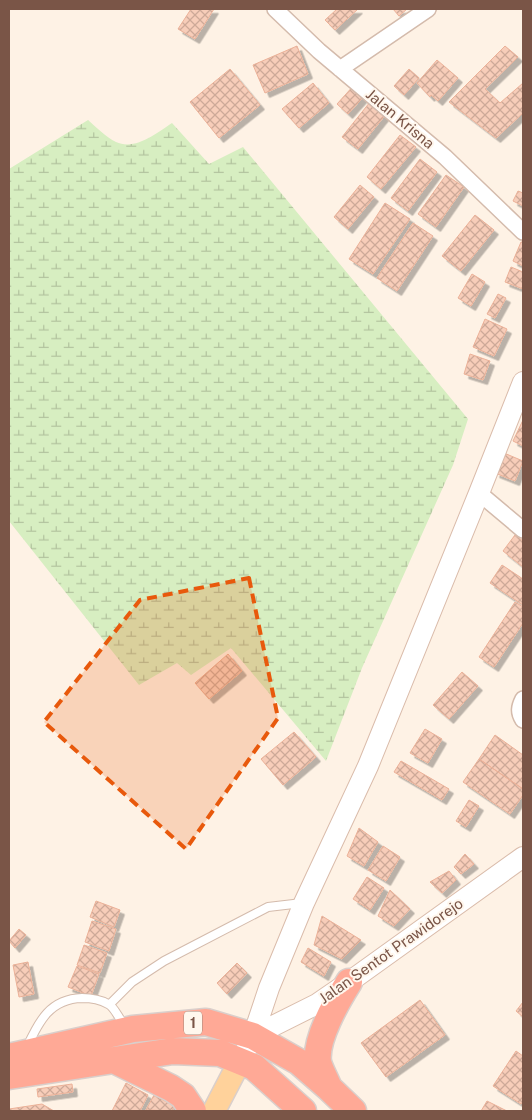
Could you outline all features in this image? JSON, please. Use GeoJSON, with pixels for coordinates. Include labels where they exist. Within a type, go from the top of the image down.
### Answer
{"type":"FeatureCollection","features":[{"type":"Feature","properties":{"kind":"highway"},"geometry":{"type":"LineString","coordinates":[[329,1088],[318,1062],[320,1044],[337,1001],[349,982]]}},
{"type":"Feature","properties":{"kind":"highway","name":"1"},"geometry":{"type":"LineString","coordinates":[[13,1063],[133,1029],[206,1022],[253,1036],[299,1062],[353,1111]]}},
{"type":"Feature","properties":{"kind":"highway","name":"1"},"geometry":{"type":"LineString","coordinates":[[13,1063],[114,1060],[173,1051],[220,1053],[254,1067],[303,1111]]}},
{"type":"Feature","properties":{"kind":"highway"},"geometry":{"type":"LineString","coordinates":[[114,1060],[171,1088],[182,1096],[193,1111]]}},
{"type":"Feature","properties":{"kind":"main road"},"geometry":{"type":"LineString","coordinates":[[214,1111],[253,1036],[300,903],[368,766],[480,493],[523,382]]}},
{"type":"Feature","properties":{"kind":"main road","name":"Jalan Sentot Prawidorejo"},"geometry":{"type":"LineString","coordinates":[[253,1036],[316,1004],[349,982],[523,856]]}},
{"type":"Feature","properties":{"kind":"street","name":"Jalan Krisna"},"geometry":{"type":"LineString","coordinates":[[274,9],[319,51],[445,157],[523,232]]}},
{"type":"Feature","properties":{"kind":"street"},"geometry":{"type":"LineString","coordinates":[[340,69],[428,9]]}},
{"type":"Feature","properties":{"kind":"street"},"geometry":{"type":"LineString","coordinates":[[480,493],[523,530]]}},
{"type":"Feature","properties":{"kind":"street"},"geometry":{"type":"LineString","coordinates":[[523,699],[519,706],[519,714],[523,720]]}},
{"type":"Feature","properties":{"kind":"lane"},"geometry":{"type":"LineString","coordinates":[[110,1004],[132,982],[164,962],[268,907],[300,903]]}},
{"type":"Feature","properties":{"kind":"lane"},"geometry":{"type":"LineString","coordinates":[[13,1063],[44,1016],[63,1000],[88,998],[110,1004],[123,1024],[133,1029]]}},
{"type":"Feature","properties":{"kind":"highlighted area"},"geometry":{"type":"Polygon","coordinates":[[[249,578],[278,718],[186,849],[44,722],[140,600],[249,578]]]}},
{"type":"Feature","properties":{"kind":"green space"},"geometry":{"type":"Polygon","coordinates":[[[88,120],[101,132],[116,142],[123,144],[138,143],[146,140],[172,123],[209,164],[243,147],[468,419],[453,465],[362,668],[326,761],[231,648],[191,675],[177,663],[139,685],[9,521],[9,169],[88,120]]]}},
{"type":"Feature","properties":{"kind":"building"},"geometry":{"type":"Polygon","coordinates":[[[191,9],[214,9],[195,39],[178,29],[191,9]]]}},
{"type":"Feature","properties":{"kind":"building"},"geometry":{"type":"Polygon","coordinates":[[[337,9],[358,9],[335,30],[325,20],[337,9]]]}},
{"type":"Feature","properties":{"kind":"building"},"geometry":{"type":"Polygon","coordinates":[[[393,9],[407,9],[399,16],[393,9]]]}},
{"type":"Feature","properties":{"kind":"building"},"geometry":{"type":"Polygon","coordinates":[[[297,46],[308,74],[265,93],[253,65],[297,46]]]}},
{"type":"Feature","properties":{"kind":"building"},"geometry":{"type":"Polygon","coordinates":[[[505,46],[518,57],[485,89],[500,103],[523,83],[523,113],[496,138],[449,102],[505,46]]]}},
{"type":"Feature","properties":{"kind":"building"},"geometry":{"type":"Polygon","coordinates":[[[437,60],[458,78],[438,101],[431,95],[430,97],[417,83],[437,60]]]}},
{"type":"Feature","properties":{"kind":"building"},"geometry":{"type":"Polygon","coordinates":[[[230,69],[260,105],[219,138],[190,102],[230,69]]]}},
{"type":"Feature","properties":{"kind":"building"},"geometry":{"type":"Polygon","coordinates":[[[409,69],[419,78],[404,95],[394,86],[409,69]]]}},
{"type":"Feature","properties":{"kind":"building"},"geometry":{"type":"Polygon","coordinates":[[[313,83],[329,103],[299,128],[282,109],[313,83]]]}},
{"type":"Feature","properties":{"kind":"building"},"geometry":{"type":"Polygon","coordinates":[[[355,84],[366,94],[348,114],[337,104],[355,84]]]}},
{"type":"Feature","properties":{"kind":"building"},"geometry":{"type":"Polygon","coordinates":[[[370,102],[386,114],[358,149],[342,137],[370,102]]]}},
{"type":"Feature","properties":{"kind":"building"},"geometry":{"type":"Polygon","coordinates":[[[400,135],[416,147],[381,189],[367,177],[400,135]]]}},
{"type":"Feature","properties":{"kind":"building"},"geometry":{"type":"Polygon","coordinates":[[[420,159],[437,172],[408,211],[391,198],[420,159]]]}},
{"type":"Feature","properties":{"kind":"building"},"geometry":{"type":"Polygon","coordinates":[[[446,175],[464,187],[436,227],[418,214],[446,175]]]}},
{"type":"Feature","properties":{"kind":"building"},"geometry":{"type":"Polygon","coordinates":[[[360,185],[374,197],[348,229],[334,217],[360,185]]]}},
{"type":"Feature","properties":{"kind":"building"},"geometry":{"type":"Polygon","coordinates":[[[518,191],[523,193],[523,206],[513,201],[518,191]]]}},
{"type":"Feature","properties":{"kind":"building"},"geometry":{"type":"Polygon","coordinates":[[[385,203],[410,219],[373,274],[349,259],[385,203]]]}},
{"type":"Feature","properties":{"kind":"building"},"geometry":{"type":"Polygon","coordinates":[[[475,215],[494,230],[461,271],[442,256],[475,215]]]}},
{"type":"Feature","properties":{"kind":"building"},"geometry":{"type":"Polygon","coordinates":[[[413,223],[433,236],[397,291],[377,278],[413,223]]]}},
{"type":"Feature","properties":{"kind":"building"},"geometry":{"type":"Polygon","coordinates":[[[521,242],[523,242],[523,266],[513,261],[521,242]]]}},
{"type":"Feature","properties":{"kind":"building"},"geometry":{"type":"Polygon","coordinates":[[[511,267],[523,272],[523,289],[505,282],[511,267]]]}},
{"type":"Feature","properties":{"kind":"building"},"geometry":{"type":"Polygon","coordinates":[[[472,274],[485,282],[471,306],[458,298],[472,274]]]}},
{"type":"Feature","properties":{"kind":"building"},"geometry":{"type":"Polygon","coordinates":[[[498,294],[506,298],[495,318],[487,314],[498,294]]]}},
{"type":"Feature","properties":{"kind":"building"},"geometry":{"type":"Polygon","coordinates":[[[485,319],[507,329],[494,356],[473,347],[485,319]]]}},
{"type":"Feature","properties":{"kind":"building"},"geometry":{"type":"Polygon","coordinates":[[[470,354],[490,361],[483,380],[464,374],[470,354]]]}},
{"type":"Feature","properties":{"kind":"building"},"geometry":{"type":"Polygon","coordinates":[[[523,420],[523,446],[513,441],[523,420]]]}},
{"type":"Feature","properties":{"kind":"building"},"geometry":{"type":"Polygon","coordinates":[[[504,453],[523,461],[515,481],[495,473],[504,453]]]}},
{"type":"Feature","properties":{"kind":"building"},"geometry":{"type":"Polygon","coordinates":[[[515,535],[523,541],[523,567],[503,551],[515,535]]]}},
{"type":"Feature","properties":{"kind":"building"},"geometry":{"type":"Polygon","coordinates":[[[502,565],[523,579],[523,605],[490,583],[502,565]]]}},
{"type":"Feature","properties":{"kind":"building"},"geometry":{"type":"Polygon","coordinates":[[[515,602],[523,607],[523,623],[494,667],[479,657],[515,602]]]}},
{"type":"Feature","properties":{"kind":"building"},"geometry":{"type":"Polygon","coordinates":[[[228,654],[242,671],[209,699],[195,683],[228,654]]]}},
{"type":"Feature","properties":{"kind":"building"},"geometry":{"type":"Polygon","coordinates":[[[462,672],[478,686],[449,719],[433,705],[462,672]]]}},
{"type":"Feature","properties":{"kind":"building"},"geometry":{"type":"Polygon","coordinates":[[[425,729],[442,739],[428,763],[410,753],[425,729]]]}},
{"type":"Feature","properties":{"kind":"building"},"geometry":{"type":"Polygon","coordinates":[[[294,732],[316,757],[283,785],[261,759],[294,732]]]}},
{"type":"Feature","properties":{"kind":"building"},"geometry":{"type":"Polygon","coordinates":[[[495,735],[523,755],[523,789],[479,759],[495,735]]]}},
{"type":"Feature","properties":{"kind":"building"},"geometry":{"type":"Polygon","coordinates":[[[479,759],[523,789],[523,795],[510,814],[463,782],[479,759]]]}},
{"type":"Feature","properties":{"kind":"building"},"geometry":{"type":"Polygon","coordinates":[[[401,761],[449,789],[442,800],[394,772],[401,761]]]}},
{"type":"Feature","properties":{"kind":"building"},"geometry":{"type":"Polygon","coordinates":[[[469,800],[479,806],[466,827],[456,821],[469,800]]]}},
{"type":"Feature","properties":{"kind":"building"},"geometry":{"type":"Polygon","coordinates":[[[359,828],[378,842],[364,866],[347,856],[359,828]]]}},
{"type":"Feature","properties":{"kind":"building"},"geometry":{"type":"Polygon","coordinates":[[[383,846],[400,857],[386,881],[368,870],[383,846]]]}},
{"type":"Feature","properties":{"kind":"building"},"geometry":{"type":"Polygon","coordinates":[[[465,854],[474,864],[461,874],[454,867],[465,854]]]}},
{"type":"Feature","properties":{"kind":"building"},"geometry":{"type":"Polygon","coordinates":[[[449,871],[456,880],[442,893],[430,882],[449,871]]]}},
{"type":"Feature","properties":{"kind":"building"},"geometry":{"type":"Polygon","coordinates":[[[367,877],[384,888],[370,910],[353,899],[367,877]]]}},
{"type":"Feature","properties":{"kind":"building"},"geometry":{"type":"Polygon","coordinates":[[[390,890],[410,909],[394,926],[378,916],[390,890]]]}},
{"type":"Feature","properties":{"kind":"building"},"geometry":{"type":"Polygon","coordinates":[[[96,901],[120,910],[114,927],[90,917],[96,901]]]}},
{"type":"Feature","properties":{"kind":"building"},"geometry":{"type":"Polygon","coordinates":[[[322,916],[361,940],[342,959],[314,945],[322,916]]]}},
{"type":"Feature","properties":{"kind":"building"},"geometry":{"type":"Polygon","coordinates":[[[92,921],[116,929],[109,951],[85,942],[92,921]]]}},
{"type":"Feature","properties":{"kind":"building"},"geometry":{"type":"Polygon","coordinates":[[[19,929],[26,935],[15,948],[9,941],[19,929]]]}},
{"type":"Feature","properties":{"kind":"building"},"geometry":{"type":"Polygon","coordinates":[[[84,945],[107,953],[100,973],[77,965],[84,945]]]}},
{"type":"Feature","properties":{"kind":"building"},"geometry":{"type":"Polygon","coordinates":[[[308,948],[331,962],[324,976],[301,962],[308,948]]]}},
{"type":"Feature","properties":{"kind":"building"},"geometry":{"type":"Polygon","coordinates":[[[28,962],[34,994],[19,997],[13,965],[28,962]]]}},
{"type":"Feature","properties":{"kind":"building"},"geometry":{"type":"Polygon","coordinates":[[[237,963],[247,973],[227,994],[217,983],[237,963]]]}},
{"type":"Feature","properties":{"kind":"building"},"geometry":{"type":"Polygon","coordinates":[[[77,966],[99,974],[91,996],[68,987],[77,966]]]}},
{"type":"Feature","properties":{"kind":"building"},"geometry":{"type":"Polygon","coordinates":[[[420,1000],[445,1035],[386,1077],[361,1043],[420,1000]]]}},
{"type":"Feature","properties":{"kind":"building"},"geometry":{"type":"Polygon","coordinates":[[[523,1002],[523,1017],[516,1011],[523,1002]]]}},
{"type":"Feature","properties":{"kind":"building"},"geometry":{"type":"Polygon","coordinates":[[[516,1051],[523,1056],[523,1101],[521,1104],[493,1086],[516,1051]]]}},
{"type":"Feature","properties":{"kind":"building"},"geometry":{"type":"Polygon","coordinates":[[[126,1083],[148,1095],[140,1111],[112,1111],[126,1083]]]}},
{"type":"Feature","properties":{"kind":"building"},"geometry":{"type":"Polygon","coordinates":[[[72,1084],[73,1092],[38,1097],[37,1089],[72,1084]]]}},
{"type":"Feature","properties":{"kind":"building"},"geometry":{"type":"Polygon","coordinates":[[[154,1095],[174,1106],[172,1111],[146,1110],[154,1095]]]}},
{"type":"Feature","properties":{"kind":"building"},"geometry":{"type":"Polygon","coordinates":[[[487,1101],[507,1111],[481,1111],[487,1101]]]}},
{"type":"Feature","properties":{"kind":"building"},"geometry":{"type":"Polygon","coordinates":[[[42,1104],[54,1111],[9,1111],[9,1109],[42,1104]]]}}]}
